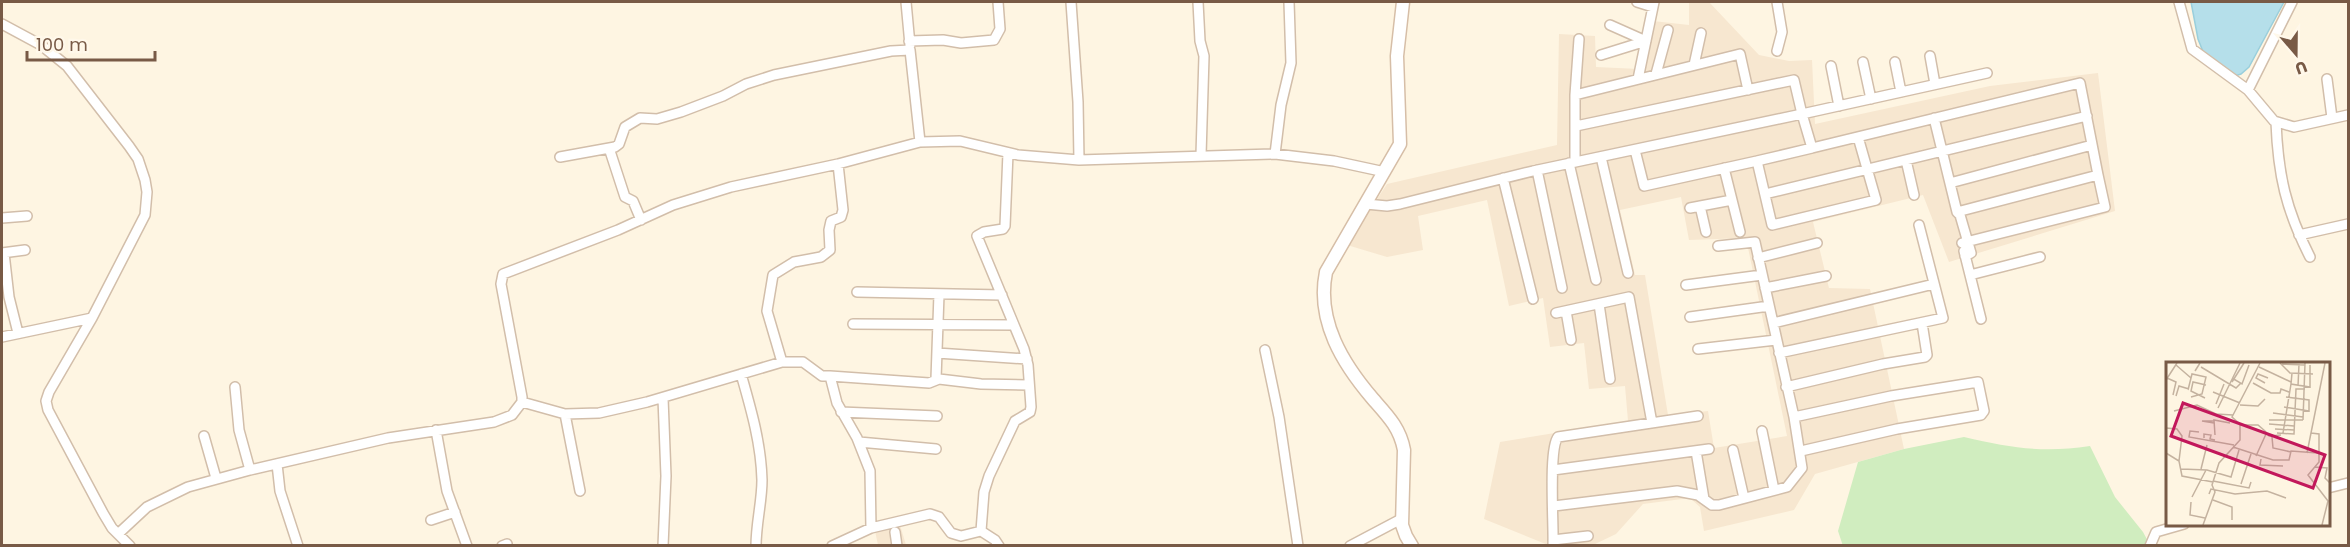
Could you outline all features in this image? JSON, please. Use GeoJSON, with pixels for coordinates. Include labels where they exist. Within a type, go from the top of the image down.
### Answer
{"type":"FeatureCollection","features":[{"type":"Feature","properties":{"kind":"street"},"geometry":{"type":"LineString","coordinates":[[906,2],[920,142]]}},
{"type":"Feature","properties":{"kind":"street"},"geometry":{"type":"LineString","coordinates":[[560,157],[618,146],[625,127],[640,118],[657,119],[681,112],[723,96],[746,84],[774,75],[933,40],[961,43],[994,40],[1000,29],[998,2]]}},
{"type":"Feature","properties":{"kind":"street"},"geometry":{"type":"LineString","coordinates":[[1071,2],[1078,102],[1079,160]]}},
{"type":"Feature","properties":{"kind":"street"},"geometry":{"type":"LineString","coordinates":[[1198,2],[1200,41],[1204,56],[1200,155]]}},
{"type":"Feature","properties":{"kind":"street"},"geometry":{"type":"LineString","coordinates":[[1275,154],[1281,105],[1291,63],[1289,2]]}},
{"type":"Feature","properties":{"kind":"street"},"geometry":{"type":"LineString","coordinates":[[1403,2],[1397,56],[1400,144],[1326,272],[1324,282],[1325,308],[1337,348],[1353,375],[1392,420],[1402,439],[1403,518],[1406,536],[1413,546]]}},
{"type":"Feature","properties":{"kind":"street"},"geometry":{"type":"LineString","coordinates":[[1637,2],[1654,4],[1638,79]]}},
{"type":"Feature","properties":{"kind":"street"},"geometry":{"type":"LineString","coordinates":[[1777,2],[1782,32],[1777,51]]}},
{"type":"Feature","properties":{"kind":"street"},"geometry":{"type":"LineString","coordinates":[[2180,2],[2192,49],[2248,90],[2276,122],[2294,128],[2349,115]]}},
{"type":"Feature","properties":{"kind":"street"},"geometry":{"type":"LineString","coordinates":[[2248,90],[2292,2]]}},
{"type":"Feature","properties":{"kind":"street"},"geometry":{"type":"LineString","coordinates":[[2,24],[41,45],[67,66],[129,146],[142,170],[147,192],[145,215],[92,318],[49,392],[46,405],[103,513],[130,546]]}},
{"type":"Feature","properties":{"kind":"street"},"geometry":{"type":"LineString","coordinates":[[1610,25],[1646,41]]}},
{"type":"Feature","properties":{"kind":"street"},"geometry":{"type":"LineString","coordinates":[[1656,75],[1668,30]]}},
{"type":"Feature","properties":{"kind":"street"},"geometry":{"type":"LineString","coordinates":[[1624,48],[1626,32]]}},
{"type":"Feature","properties":{"kind":"street"},"geometry":{"type":"LineString","coordinates":[[1694,65],[1701,33]]}},
{"type":"Feature","properties":{"kind":"street"},"geometry":{"type":"LineString","coordinates":[[1579,39],[1575,94],[1576,126],[1572,162],[1596,280]]}},
{"type":"Feature","properties":{"kind":"street"},"geometry":{"type":"LineString","coordinates":[[1601,55],[1646,41]]}},
{"type":"Feature","properties":{"kind":"street"},"geometry":{"type":"LineString","coordinates":[[1575,94],[1740,54],[1748,90]]}},
{"type":"Feature","properties":{"kind":"street"},"geometry":{"type":"LineString","coordinates":[[1930,56],[1935,84]]}},
{"type":"Feature","properties":{"kind":"street"},"geometry":{"type":"LineString","coordinates":[[1863,62],[1871,99]]}},
{"type":"Feature","properties":{"kind":"street"},"geometry":{"type":"LineString","coordinates":[[1895,62],[1901,92]]}},
{"type":"Feature","properties":{"kind":"street"},"geometry":{"type":"LineString","coordinates":[[1831,66],[1839,106]]}},
{"type":"Feature","properties":{"kind":"street"},"geometry":{"type":"LineString","coordinates":[[1366,204],[1387,206],[1400,204],[1503,177],[1987,73]]}},
{"type":"Feature","properties":{"kind":"street"},"geometry":{"type":"LineString","coordinates":[[2327,79],[2332,118]]}},
{"type":"Feature","properties":{"kind":"street"},"geometry":{"type":"LineString","coordinates":[[1576,126],[1794,80],[1812,148]]}},
{"type":"Feature","properties":{"kind":"street"},"geometry":{"type":"LineString","coordinates":[[1635,150],[1644,186],[2080,83],[2104,207],[1965,242]]}},
{"type":"Feature","properties":{"kind":"street"},"geometry":{"type":"LineString","coordinates":[[1765,194],[2087,116]]}},
{"type":"Feature","properties":{"kind":"street"},"geometry":{"type":"LineString","coordinates":[[1934,118],[1965,242],[1971,253],[1965,256],[1982,319]]}},
{"type":"Feature","properties":{"kind":"street"},"geometry":{"type":"LineString","coordinates":[[2276,122],[2277,158],[2282,189],[2299,236],[2310,257]]}},
{"type":"Feature","properties":{"kind":"street"},"geometry":{"type":"LineString","coordinates":[[1756,161],[1772,225],[1870,202],[1876,200],[1858,137]]}},
{"type":"Feature","properties":{"kind":"street"},"geometry":{"type":"LineString","coordinates":[[118,534],[147,507],[188,487],[216,478],[388,438],[504,419],[518,410],[522,402],[501,284],[503,274],[641,220],[673,205],[731,187],[838,164],[920,142],[960,141],[1008,153],[1045,158],[1079,160],[1275,154],[1334,161],[1385,172]]}},
{"type":"Feature","properties":{"kind":"street"},"geometry":{"type":"LineString","coordinates":[[1950,183],[2092,145]]}},
{"type":"Feature","properties":{"kind":"street"},"geometry":{"type":"LineString","coordinates":[[609,148],[625,197],[633,201],[641,220]]}},
{"type":"Feature","properties":{"kind":"street"},"geometry":{"type":"LineString","coordinates":[[981,531],[984,492],[989,476],[1015,421],[1031,410],[1026,359],[977,236],[984,232],[1003,229],[1005,226],[1008,153]]}},
{"type":"Feature","properties":{"kind":"street"},"geometry":{"type":"LineString","coordinates":[[1601,157],[1628,273]]}},
{"type":"Feature","properties":{"kind":"street"},"geometry":{"type":"LineString","coordinates":[[1906,160],[1914,195]]}},
{"type":"Feature","properties":{"kind":"street"},"geometry":{"type":"LineString","coordinates":[[782,362],[767,311],[773,275],[794,262],[821,257],[830,250],[831,220],[840,217],[843,210],[838,164]]}},
{"type":"Feature","properties":{"kind":"street"},"geometry":{"type":"LineString","coordinates":[[1724,168],[1740,232]]}},
{"type":"Feature","properties":{"kind":"street"},"geometry":{"type":"LineString","coordinates":[[1537,170],[1562,288]]}},
{"type":"Feature","properties":{"kind":"street"},"geometry":{"type":"LineString","coordinates":[[1957,212],[2098,175]]}},
{"type":"Feature","properties":{"kind":"street"},"geometry":{"type":"LineString","coordinates":[[1503,177],[1533,299]]}},
{"type":"Feature","properties":{"kind":"street"},"geometry":{"type":"LineString","coordinates":[[1707,232],[1695,207],[1732,200]]}},
{"type":"Feature","properties":{"kind":"street"},"geometry":{"type":"LineString","coordinates":[[2,218],[27,216]]}},
{"type":"Feature","properties":{"kind":"street"},"geometry":{"type":"LineString","coordinates":[[2299,236],[2349,224]]}},
{"type":"Feature","properties":{"kind":"street"},"geometry":{"type":"LineString","coordinates":[[1779,352],[1943,318],[1919,225]]}},
{"type":"Feature","properties":{"kind":"street"},"geometry":{"type":"LineString","coordinates":[[1554,506],[1667,491],[1684,492],[1715,505],[1787,487],[1802,468],[1794,417],[1755,242],[1718,246]]}},
{"type":"Feature","properties":{"kind":"street"},"geometry":{"type":"LineString","coordinates":[[1758,258],[1817,243]]}},
{"type":"Feature","properties":{"kind":"street"},"geometry":{"type":"LineString","coordinates":[[18,333],[5,298],[3,253],[25,250]]}},
{"type":"Feature","properties":{"kind":"street"},"geometry":{"type":"LineString","coordinates":[[1970,275],[2040,257]]}},
{"type":"Feature","properties":{"kind":"street"},"geometry":{"type":"LineString","coordinates":[[1686,285],[1762,275]]}},
{"type":"Feature","properties":{"kind":"street"},"geometry":{"type":"LineString","coordinates":[[1765,288],[1826,276]]}},
{"type":"Feature","properties":{"kind":"street"},"geometry":{"type":"LineString","coordinates":[[1773,323],[1934,284]]}},
{"type":"Feature","properties":{"kind":"street"},"geometry":{"type":"LineString","coordinates":[[857,292],[1002,295]]}},
{"type":"Feature","properties":{"kind":"street"},"geometry":{"type":"LineString","coordinates":[[936,379],[939,294]]}},
{"type":"Feature","properties":{"kind":"street"},"geometry":{"type":"LineString","coordinates":[[1556,313],[1629,297],[1652,423]]}},
{"type":"Feature","properties":{"kind":"street"},"geometry":{"type":"LineString","coordinates":[[1599,304],[1610,380]]}},
{"type":"Feature","properties":{"kind":"street"},"geometry":{"type":"LineString","coordinates":[[1690,317],[1769,306]]}},
{"type":"Feature","properties":{"kind":"street"},"geometry":{"type":"LineString","coordinates":[[1566,310],[1571,340]]}},
{"type":"Feature","properties":{"kind":"street"},"geometry":{"type":"LineString","coordinates":[[2,337],[92,318]]}},
{"type":"Feature","properties":{"kind":"street"},"geometry":{"type":"LineString","coordinates":[[1786,387],[1883,364],[1925,357],[1927,355],[1922,323]]}},
{"type":"Feature","properties":{"kind":"street"},"geometry":{"type":"LineString","coordinates":[[853,324],[1014,325]]}},
{"type":"Feature","properties":{"kind":"street"},"geometry":{"type":"LineString","coordinates":[[1698,350],[1776,339]]}},
{"type":"Feature","properties":{"kind":"street"},"geometry":{"type":"LineString","coordinates":[[1265,350],[1279,417],[1298,546]]}},
{"type":"Feature","properties":{"kind":"street"},"geometry":{"type":"LineString","coordinates":[[937,352],[1026,359]]}},
{"type":"Feature","properties":{"kind":"street"},"geometry":{"type":"LineString","coordinates":[[522,402],[565,414],[599,414],[663,398],[782,362],[803,362],[822,376],[929,383],[936,379],[981,384],[1028,385]]}},
{"type":"Feature","properties":{"kind":"street"},"geometry":{"type":"LineString","coordinates":[[741,374],[759,440],[761,461],[762,483],[756,546]]}},
{"type":"Feature","properties":{"kind":"street"},"geometry":{"type":"LineString","coordinates":[[830,376],[841,412],[859,442],[870,471],[872,528]]}},
{"type":"Feature","properties":{"kind":"street"},"geometry":{"type":"LineString","coordinates":[[1794,417],[1891,396],[1978,382],[1984,411],[1981,415],[1897,429],[1801,451]]}},
{"type":"Feature","properties":{"kind":"street"},"geometry":{"type":"LineString","coordinates":[[235,387],[239,430],[250,470]]}},
{"type":"Feature","properties":{"kind":"street"},"geometry":{"type":"LineString","coordinates":[[663,398],[666,476],[663,546]]}},
{"type":"Feature","properties":{"kind":"street"},"geometry":{"type":"LineString","coordinates":[[841,412],[937,416]]}},
{"type":"Feature","properties":{"kind":"street"},"geometry":{"type":"LineString","coordinates":[[565,414],[580,491]]}},
{"type":"Feature","properties":{"kind":"street"},"geometry":{"type":"LineString","coordinates":[[1588,536],[1553,543],[1555,441],[1562,435],[1698,416]]}},
{"type":"Feature","properties":{"kind":"street"},"geometry":{"type":"LineString","coordinates":[[436,430],[447,491],[467,546]]}},
{"type":"Feature","properties":{"kind":"street"},"geometry":{"type":"LineString","coordinates":[[1762,431],[1774,490]]}},
{"type":"Feature","properties":{"kind":"street"},"geometry":{"type":"LineString","coordinates":[[204,435],[216,478]]}},
{"type":"Feature","properties":{"kind":"street"},"geometry":{"type":"LineString","coordinates":[[859,442],[936,449]]}},
{"type":"Feature","properties":{"kind":"street"},"geometry":{"type":"LineString","coordinates":[[1553,470],[1709,449]]}},
{"type":"Feature","properties":{"kind":"street"},"geometry":{"type":"LineString","coordinates":[[1733,450],[1744,498]]}},
{"type":"Feature","properties":{"kind":"street"},"geometry":{"type":"LineString","coordinates":[[1696,451],[1704,499]]}},
{"type":"Feature","properties":{"kind":"street"},"geometry":{"type":"LineString","coordinates":[[277,464],[280,491],[298,546]]}},
{"type":"Feature","properties":{"kind":"street"},"geometry":{"type":"LineString","coordinates":[[2329,488],[2349,483]]}},
{"type":"Feature","properties":{"kind":"street"},"geometry":{"type":"LineString","coordinates":[[431,520],[455,512]]}},
{"type":"Feature","properties":{"kind":"street"},"geometry":{"type":"LineString","coordinates":[[832,546],[872,528],[930,514],[939,517],[948,530],[955,535],[981,531],[995,540],[999,546]]}},
{"type":"Feature","properties":{"kind":"street"},"geometry":{"type":"LineString","coordinates":[[1350,546],[1403,518]]}},
{"type":"Feature","properties":{"kind":"street"},"geometry":{"type":"LineString","coordinates":[[2150,546],[2156,532],[2180,526]]}},
{"type":"Feature","properties":{"kind":"street"},"geometry":{"type":"LineString","coordinates":[[895,532],[897,546]]}},
{"type":"Feature","properties":{"kind":"shaded area"},"geometry":{"type":"Polygon","coordinates":[[[1689,2],[1709,2],[1759,55],[1789,61],[1812,60],[1815,124],[1990,86],[2098,73],[2115,211],[1949,262],[1923,195],[1813,222],[1829,288],[1870,289],[1904,449],[1815,474],[1794,510],[1704,531],[1700,507],[1690,498],[1643,504],[1616,534],[1593,545],[1548,545],[1484,519],[1500,442],[1628,421],[1625,386],[1589,389],[1584,343],[1550,347],[1543,298],[1509,306],[1487,200],[1418,216],[1423,250],[1387,257],[1347,245],[1387,184],[1557,145],[1559,34],[1595,36],[1596,67],[1639,69],[1653,21],[1689,25],[1689,2]],[[1681,197],[1620,210],[1635,275],[1645,275],[1668,415],[1708,411],[1714,448],[1787,436],[1746,238],[1689,240],[1681,197]]]}},
{"type":"Feature","properties":{"kind":"shaded area"},"geometry":{"type":"Polygon","coordinates":[[[900,525],[906,545],[878,545],[875,531],[900,525]]]}},
{"type":"Feature","properties":{"kind":"green space"},"geometry":{"type":"Polygon","coordinates":[[[1964,437],[2027,448],[2057,449],[2090,446],[2115,497],[2143,532],[2150,545],[1843,546],[1838,531],[1858,462],[1904,449],[1964,437]]]}},
{"type":"Feature","properties":{"kind":"water"},"geometry":{"type":"Polygon","coordinates":[[[2191,2],[2284,2],[2249,67],[2235,76],[2204,54],[2198,39],[2191,2]]]}}]}
